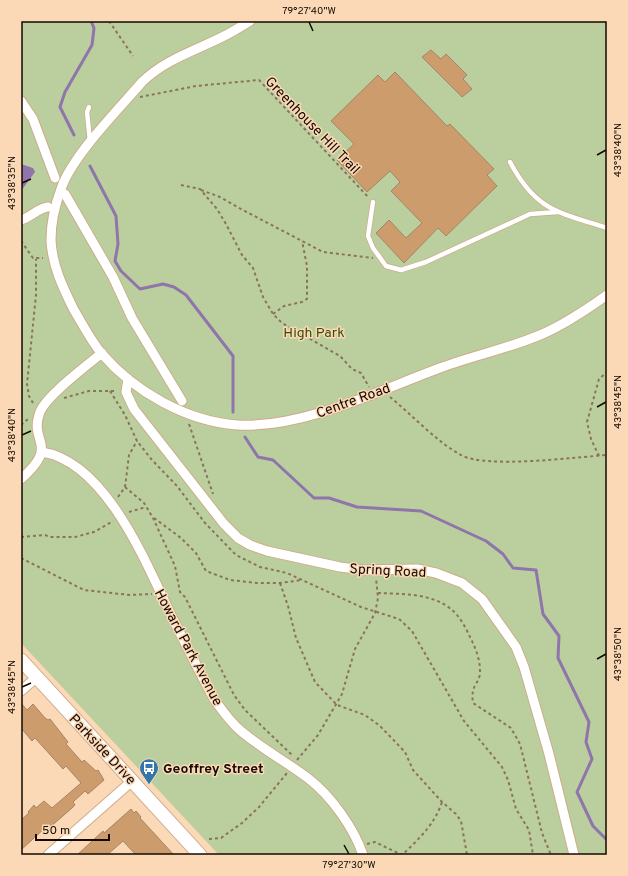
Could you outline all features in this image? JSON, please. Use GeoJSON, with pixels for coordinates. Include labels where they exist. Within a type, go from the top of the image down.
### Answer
{"type":"FeatureCollection","features":[{"type":"Feature","properties":{"kind":"main road","name":"Parkside Drive"},"geometry":{"type":"LineString","coordinates":[[21,660],[200,855]]}},
{"type":"Feature","properties":{"kind":"street"},"geometry":{"type":"LineString","coordinates":[[21,479],[36,465],[42,452],[38,420],[43,405],[102,353],[89,337],[68,299],[57,272],[51,240],[52,207],[65,180],[75,163],[91,143],[153,72],[173,59],[230,34],[247,22]]}},
{"type":"Feature","properties":{"kind":"street"},"geometry":{"type":"LineString","coordinates":[[21,101],[34,119],[56,178]]}},
{"type":"Feature","properties":{"kind":"street"},"geometry":{"type":"LineString","coordinates":[[65,194],[113,277],[132,318],[182,401]]}},
{"type":"Feature","properties":{"kind":"street"},"geometry":{"type":"LineString","coordinates":[[21,220],[34,215],[42,208],[52,207]]}},
{"type":"Feature","properties":{"kind":"street","name":"Centre Road"},"geometry":{"type":"LineString","coordinates":[[102,353],[128,379],[157,399],[171,406],[204,418],[237,425],[270,424],[299,419],[372,394],[472,356],[539,336],[567,322],[607,295]]}},
{"type":"Feature","properties":{"kind":"street","name":"Spring Road"},"geometry":{"type":"LineString","coordinates":[[128,379],[126,392],[134,409],[233,533],[250,545],[317,563],[340,567],[417,569],[450,578],[462,583],[482,599],[498,619],[516,647],[524,667],[550,754],[574,855]]}},
{"type":"Feature","properties":{"kind":"street","name":"Howard Park Avenue"},"geometry":{"type":"LineString","coordinates":[[42,452],[64,459],[80,470],[113,505],[130,532],[191,656],[221,709],[241,731],[294,763],[329,799],[346,823],[363,855]]}},
{"type":"Feature","properties":{"kind":"street"},"geometry":{"type":"LineString","coordinates":[[21,691],[37,677]]}},
{"type":"Feature","properties":{"kind":"street"},"geometry":{"type":"LineString","coordinates":[[48,855],[132,781]]}},
{"type":"Feature","properties":{"kind":"lane"},"geometry":{"type":"LineString","coordinates":[[89,107],[87,112],[91,143]]}},
{"type":"Feature","properties":{"kind":"lane"},"geometry":{"type":"LineString","coordinates":[[510,162],[529,192],[542,204],[558,212],[607,228]]}},
{"type":"Feature","properties":{"kind":"lane"},"geometry":{"type":"LineString","coordinates":[[373,202],[368,236],[373,248],[386,266],[401,270],[426,262],[530,214],[558,212]]}},
{"type":"Feature","properties":{"kind":"path"},"geometry":{"type":"LineString","coordinates":[[109,21],[133,56]]}},
{"type":"Feature","properties":{"kind":"path","name":"Greenhouse Hill Trail"},"geometry":{"type":"LineString","coordinates":[[137,98],[196,86],[259,80],[373,202]]}},
{"type":"Feature","properties":{"kind":"path"},"geometry":{"type":"LineString","coordinates":[[181,185],[200,189],[220,197],[324,252],[381,259]]}},
{"type":"Feature","properties":{"kind":"path"},"geometry":{"type":"LineString","coordinates":[[200,189],[217,209],[242,255],[253,268],[263,297],[273,314],[282,323],[340,356],[352,369],[361,373],[372,394]]}},
{"type":"Feature","properties":{"kind":"path"},"geometry":{"type":"LineString","coordinates":[[21,241],[33,258],[43,258]]}},
{"type":"Feature","properties":{"kind":"path"},"geometry":{"type":"LineString","coordinates":[[273,314],[284,306],[302,302],[307,298],[307,266],[302,241]]}},
{"type":"Feature","properties":{"kind":"path"},"geometry":{"type":"LineString","coordinates":[[33,403],[29,396],[27,384],[36,295],[36,259]]}},
{"type":"Feature","properties":{"kind":"path"},"geometry":{"type":"LineString","coordinates":[[599,456],[591,439],[587,422],[599,380],[607,372]]}},
{"type":"Feature","properties":{"kind":"path"},"geometry":{"type":"LineString","coordinates":[[384,389],[443,444],[462,456],[486,461],[607,455]]}},
{"type":"Feature","properties":{"kind":"path"},"geometry":{"type":"LineString","coordinates":[[65,397],[89,391],[118,391]]}},
{"type":"Feature","properties":{"kind":"path"},"geometry":{"type":"LineString","coordinates":[[110,391],[126,416],[137,440],[152,460],[177,486],[205,523],[236,555],[260,567],[287,573],[375,613],[399,619],[412,631],[464,721],[502,767],[508,780],[516,809],[529,830],[533,855]]}},
{"type":"Feature","properties":{"kind":"path"},"geometry":{"type":"LineString","coordinates":[[21,425],[28,420]]}},
{"type":"Feature","properties":{"kind":"path"},"geometry":{"type":"LineString","coordinates":[[188,422],[215,500],[213,508]]}},
{"type":"Feature","properties":{"kind":"path"},"geometry":{"type":"LineString","coordinates":[[113,505],[125,487],[129,455],[137,440]]}},
{"type":"Feature","properties":{"kind":"path"},"geometry":{"type":"LineString","coordinates":[[125,487],[146,507],[153,518],[175,566],[180,592],[186,597],[234,695],[245,710],[294,763]]}},
{"type":"Feature","properties":{"kind":"path"},"geometry":{"type":"LineString","coordinates":[[21,537],[45,535],[50,537],[75,537],[94,532],[138,508],[146,507]]}},
{"type":"Feature","properties":{"kind":"path"},"geometry":{"type":"LineString","coordinates":[[153,518],[181,538],[196,553],[206,571],[230,580],[280,583],[302,580]]}},
{"type":"Feature","properties":{"kind":"path"},"geometry":{"type":"LineString","coordinates":[[21,558],[84,590],[137,595],[160,592]]}},
{"type":"Feature","properties":{"kind":"path"},"geometry":{"type":"LineString","coordinates":[[209,839],[221,838],[242,823],[259,807],[318,735],[337,705],[342,694],[355,648],[375,613],[378,593],[376,569]]}},
{"type":"Feature","properties":{"kind":"path"},"geometry":{"type":"LineString","coordinates":[[280,583],[288,606],[296,638],[315,682],[337,705],[365,715],[380,726],[405,752],[413,770],[461,821],[467,855]]}},
{"type":"Feature","properties":{"kind":"path"},"geometry":{"type":"LineString","coordinates":[[378,593],[405,594],[432,599],[452,609],[465,627],[478,654],[481,674],[471,692],[473,703],[511,728],[520,744],[542,833],[550,855]]}},
{"type":"Feature","properties":{"kind":"path"},"geometry":{"type":"LineString","coordinates":[[359,846],[375,842],[402,855],[430,826],[439,812],[442,802]]}},
{"type":"Feature","properties":{"kind":"green space","name":"High Park"},"geometry":{"type":"Polygon","coordinates":[[[21,21],[607,21],[607,855],[219,855],[21,643],[21,21]]]}},
{"type":"Feature","properties":{"kind":"shaded area"},"geometry":{"type":"Polygon","coordinates":[[[21,164],[33,168],[35,172],[21,191],[21,164]]]}},
{"type":"Feature","properties":{"kind":"building"},"geometry":{"type":"Polygon","coordinates":[[[431,50],[441,59],[446,54],[467,75],[463,79],[472,89],[462,97],[422,57],[431,50]]]}},
{"type":"Feature","properties":{"kind":"building"},"geometry":{"type":"Polygon","coordinates":[[[395,72],[447,126],[450,124],[494,169],[487,175],[497,186],[446,236],[438,228],[404,263],[376,233],[389,220],[406,238],[422,223],[391,191],[400,182],[390,171],[367,192],[337,160],[354,144],[331,121],[378,75],[385,82],[395,72]]]}},
{"type":"Feature","properties":{"kind":"building"},"geometry":{"type":"Polygon","coordinates":[[[21,703],[27,710],[33,704],[45,718],[48,720],[50,719],[68,742],[66,744],[82,762],[84,760],[96,771],[98,770],[104,780],[88,794],[85,791],[73,802],[75,805],[72,808],[48,829],[46,827],[21,850],[21,820],[29,813],[28,812],[34,805],[36,808],[44,801],[52,808],[81,783],[66,766],[63,769],[35,738],[32,741],[21,728],[21,703]]]}},
{"type":"Feature","properties":{"kind":"building"},"geometry":{"type":"Polygon","coordinates":[[[131,809],[134,813],[136,811],[141,817],[140,818],[174,855],[136,855],[123,841],[107,855],[77,855],[103,831],[104,833],[131,809]]]}},
{"type":"Feature","properties":{"kind":"waterway"},"geometry":{"type":"LineString","coordinates":[[74,135],[60,107],[65,92],[92,45],[94,28],[91,21]]}},
{"type":"Feature","properties":{"kind":"waterway"},"geometry":{"type":"LineString","coordinates":[[90,166],[116,216],[118,244],[115,261],[121,271],[140,289],[163,284],[174,287],[186,295],[233,356],[233,412]]}},
{"type":"Feature","properties":{"kind":"waterway"},"geometry":{"type":"LineString","coordinates":[[245,437],[258,457],[273,460],[314,498],[329,498],[357,507],[421,511],[486,541],[503,554],[513,568],[536,570],[543,614],[559,636],[558,658],[589,722],[586,742],[592,759],[577,792],[593,826],[607,840]]}},
{"type":"Feature","properties":{"kind":"place","name":"Geoffrey Street"},"geometry":{"type":"Point","coordinates":[149,785]}}]}
